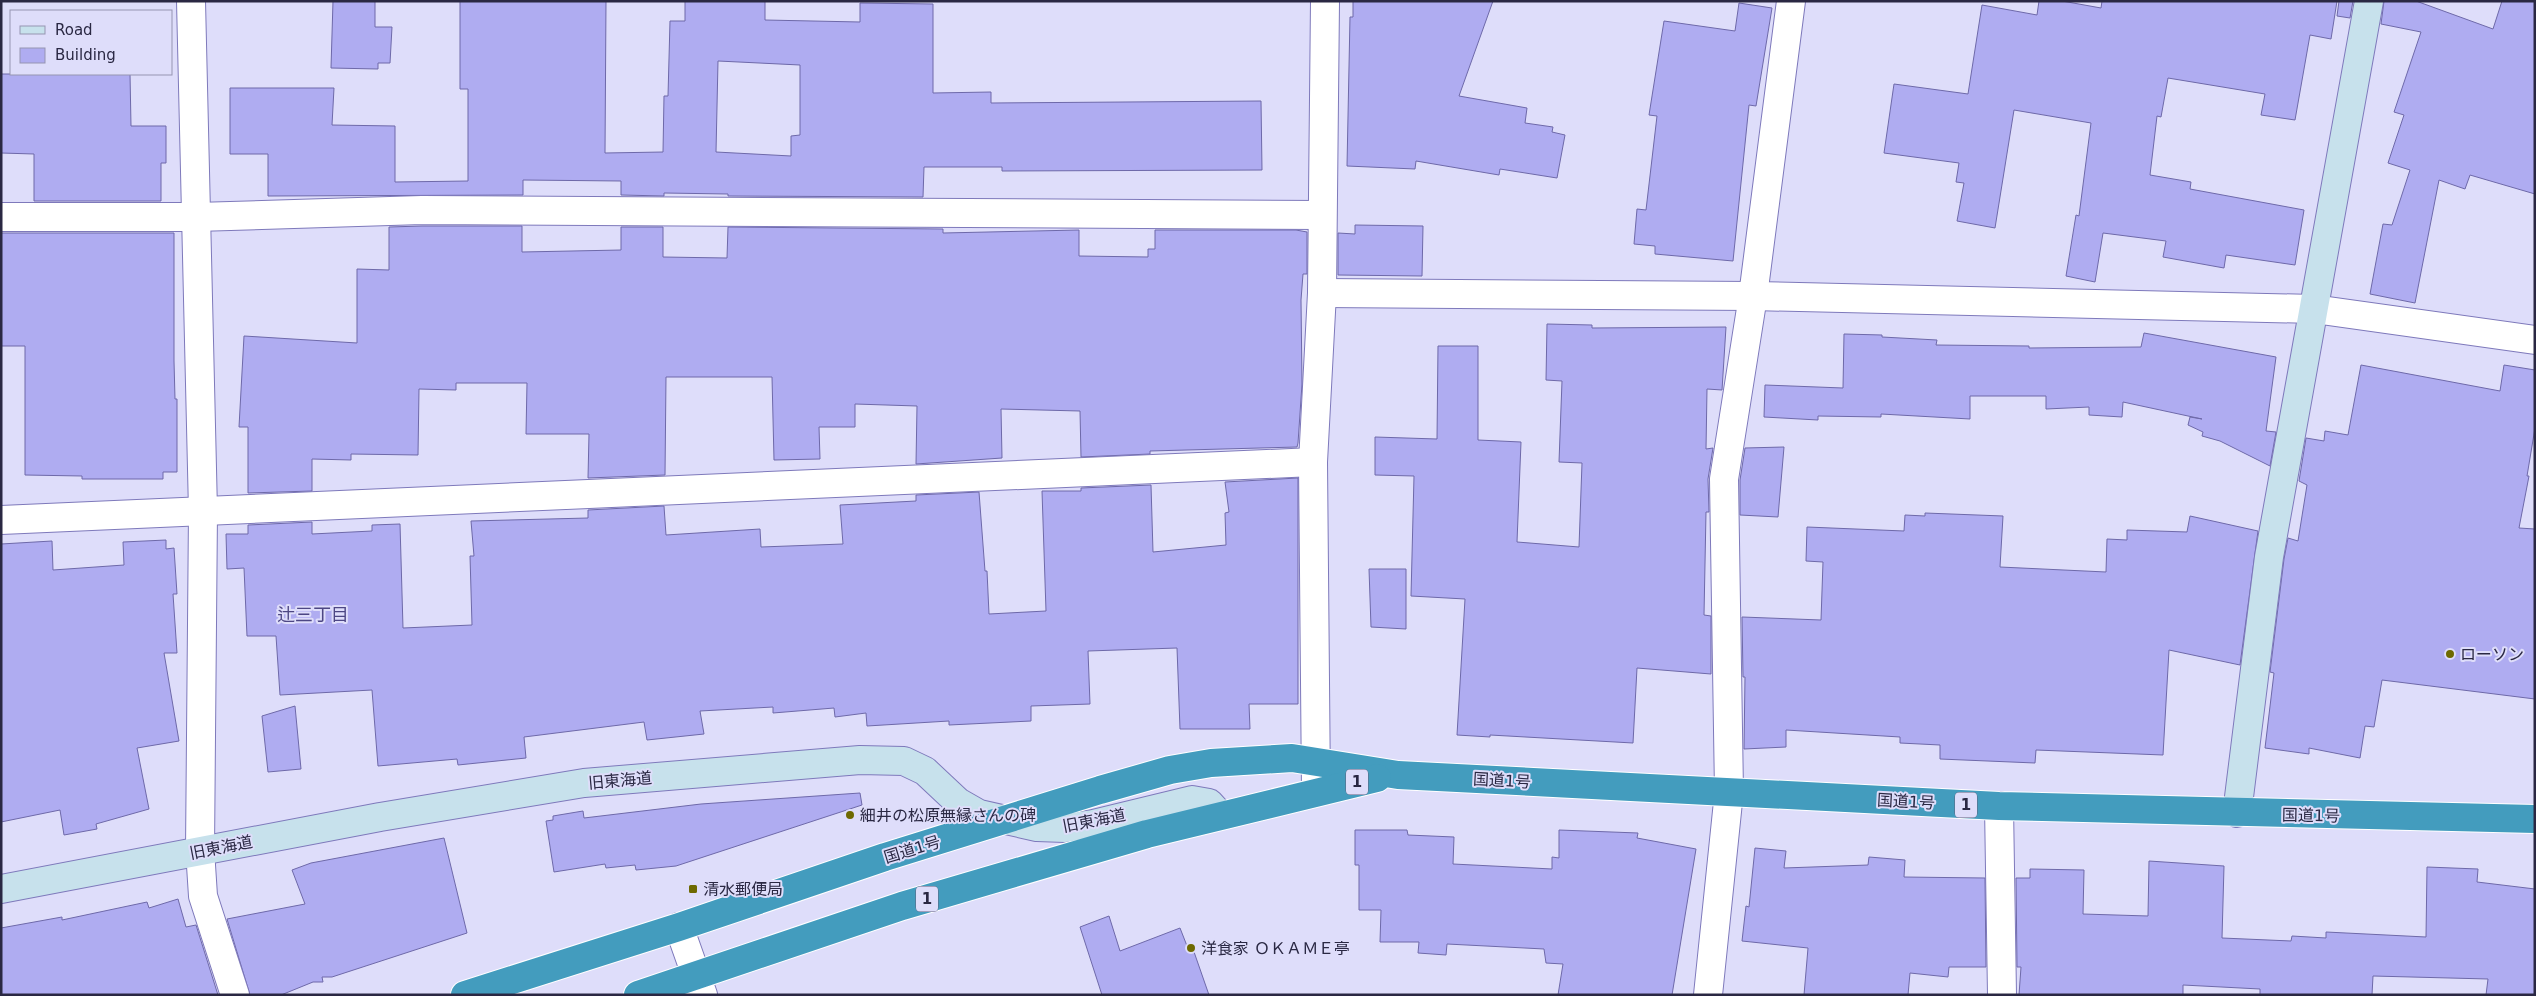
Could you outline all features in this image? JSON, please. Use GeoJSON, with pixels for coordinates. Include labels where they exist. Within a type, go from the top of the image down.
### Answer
{"type":"FeatureCollection","features":[{"type":"Feature","properties":{"kind":"highway","name":"国道1号"},"geometry":{"type":"LineString","coordinates":[[465,995],[679,927],[885,857],[1170,770],[1211,763],[1292,758],[1398,775],[1999,806],[2535,819]]}},
{"type":"Feature","properties":{"kind":"highway","name":"国道1号"},"geometry":{"type":"LineString","coordinates":[[638,995],[700,985],[902,906],[1147,834],[1220,815],[1276,804],[1316,791],[1398,775]]}},
{"type":"Feature","properties":{"kind":"street"},"geometry":{"type":"LineString","coordinates":[[191,1],[203,511],[200,850],[202,896],[235,995]]}},
{"type":"Feature","properties":{"kind":"street"},"geometry":{"type":"LineString","coordinates":[[1316,791],[1314,762],[1314,462],[1322,293],[1325,1]]}},
{"type":"Feature","properties":{"kind":"street"},"geometry":{"type":"LineString","coordinates":[[1708,995],[1729,792],[1724,479],[1753,296],[1792,1]]}},
{"type":"Feature","properties":{"kind":"street"},"geometry":{"type":"LineString","coordinates":[[2237,813],[2269,557],[2369,1]]}},
{"type":"Feature","properties":{"kind":"street"},"geometry":{"type":"LineString","coordinates":[[1,216],[196,217],[422,210],[1322,214]]}},
{"type":"Feature","properties":{"kind":"street"},"geometry":{"type":"LineString","coordinates":[[1322,293],[1753,296],[2314,309],[2535,340]]}},
{"type":"Feature","properties":{"kind":"street"},"geometry":{"type":"LineString","coordinates":[[1,520],[1314,462]]}},
{"type":"Feature","properties":{"kind":"street","name":"旧東海道"},"geometry":{"type":"LineString","coordinates":[[1,889],[200,850],[584,783],[860,760],[904,761],[925,771],[958,802],[979,814],[1037,828],[1066,828],[1192,800],[1209,803],[1220,815]]}},
{"type":"Feature","properties":{"kind":"street"},"geometry":{"type":"LineString","coordinates":[[1999,806],[2002,995]]}},
{"type":"Feature","properties":{"kind":"street"},"geometry":{"type":"LineString","coordinates":[[679,927],[700,985]]}},
{"type":"Feature","properties":{"kind":"building"},"geometry":{"type":"Polygon","coordinates":[[[333,1],[375,1],[375,27],[392,27],[390,63],[378,63],[378,69],[331,68],[333,1]]]}},
{"type":"Feature","properties":{"kind":"building"},"geometry":{"type":"Polygon","coordinates":[[[460,1],[606,1],[605,153],[663,152],[664,96],[668,96],[670,21],[685,21],[685,1],[765,1],[765,20],[860,22],[860,3],[933,4],[933,93],[991,92],[991,103],[1261,101],[1262,170],[1002,171],[1002,167],[924,167],[923,197],[728,196],[728,194],[664,193],[664,196],[621,195],[621,181],[523,180],[523,195],[268,196],[268,154],[230,154],[230,88],[334,88],[332,125],[395,126],[395,182],[468,181],[468,89],[460,89],[460,1]],[[718,61],[716,152],[791,156],[791,136],[800,135],[800,65],[718,61]]]}},
{"type":"Feature","properties":{"kind":"building"},"geometry":{"type":"Polygon","coordinates":[[[1353,1],[1493,1],[1459,96],[1527,108],[1525,123],[1553,127],[1552,132],[1565,135],[1557,178],[1500,169],[1499,175],[1416,161],[1415,169],[1347,166],[1350,17],[1353,17],[1353,1]]]}},
{"type":"Feature","properties":{"kind":"building"},"geometry":{"type":"Polygon","coordinates":[[[2039,1],[2062,1],[2101,8],[2102,1],[2337,1],[2331,39],[2310,35],[2295,120],[2261,115],[2265,94],[2168,78],[2161,117],[2157,116],[2150,175],[2191,182],[2190,189],[2304,210],[2295,265],[2226,255],[2224,268],[2163,257],[2166,241],[2103,233],[2095,282],[2066,276],[2076,215],[2079,216],[2091,123],[2014,110],[1995,228],[1957,221],[1964,183],[1956,182],[1959,163],[1884,153],[1894,84],[1968,94],[1982,5],[2037,15],[2039,1]]]}},
{"type":"Feature","properties":{"kind":"building"},"geometry":{"type":"Polygon","coordinates":[[[2339,1],[2353,1],[2350,18],[2337,16],[2339,1]]]}},
{"type":"Feature","properties":{"kind":"building"},"geometry":{"type":"Polygon","coordinates":[[[2384,1],[2416,1],[2493,29],[2502,1],[2535,1],[2535,194],[2470,175],[2465,189],[2439,180],[2415,303],[2370,294],[2383,224],[2392,225],[2410,170],[2388,163],[2404,115],[2394,112],[2421,32],[2381,24],[2384,1]]]}},
{"type":"Feature","properties":{"kind":"building"},"geometry":{"type":"Polygon","coordinates":[[[1739,3],[1772,8],[1756,106],[1749,105],[1733,261],[1655,254],[1655,246],[1634,244],[1637,209],[1646,210],[1657,116],[1649,115],[1664,21],[1735,31],[1739,3]]]}},
{"type":"Feature","properties":{"kind":"building"},"geometry":{"type":"Polygon","coordinates":[[[1,74],[130,75],[131,126],[166,126],[166,163],[161,163],[161,201],[34,201],[34,154],[1,153],[1,74]]]}},
{"type":"Feature","properties":{"kind":"building"},"geometry":{"type":"Polygon","coordinates":[[[1355,225],[1423,226],[1422,276],[1338,275],[1338,233],[1355,234],[1355,225]]]}},
{"type":"Feature","properties":{"kind":"building"},"geometry":{"type":"Polygon","coordinates":[[[522,226],[522,252],[621,250],[621,227],[663,227],[663,257],[727,258],[728,227],[943,229],[943,233],[1079,230],[1079,256],[1148,257],[1148,249],[1155,249],[1155,230],[1296,230],[1307,232],[1307,274],[1303,274],[1301,300],[1302,384],[1297,447],[1150,451],[1150,454],[1081,457],[1080,411],[1001,409],[1002,458],[916,464],[917,406],[855,404],[855,427],[819,427],[820,459],[774,460],[772,377],[666,377],[665,475],[588,478],[589,434],[526,434],[527,383],[456,383],[456,390],[419,389],[418,455],[351,454],[351,460],[312,459],[312,491],[248,493],[248,427],[239,427],[244,336],[357,343],[357,269],[389,270],[389,227],[522,226]]]}},
{"type":"Feature","properties":{"kind":"building"},"geometry":{"type":"Polygon","coordinates":[[[1,233],[174,233],[174,361],[175,399],[177,399],[177,472],[163,472],[163,479],[82,479],[82,476],[25,475],[25,346],[1,346],[1,233]]]}},
{"type":"Feature","properties":{"kind":"building"},"geometry":{"type":"Polygon","coordinates":[[[1547,324],[1592,325],[1592,328],[1726,327],[1722,390],[1707,389],[1706,449],[1713,448],[1708,479],[1709,512],[1706,512],[1704,615],[1711,616],[1711,674],[1637,668],[1633,743],[1457,735],[1465,599],[1411,596],[1414,476],[1375,475],[1375,437],[1437,439],[1438,346],[1478,346],[1478,440],[1521,442],[1517,542],[1579,547],[1582,463],[1559,462],[1562,381],[1546,380],[1547,324]]]}},
{"type":"Feature","properties":{"kind":"building"},"geometry":{"type":"Polygon","coordinates":[[[2144,333],[2276,357],[2266,431],[2276,432],[2270,466],[2220,441],[2202,436],[2203,432],[2188,425],[2190,417],[2202,419],[2123,402],[2122,417],[2089,415],[2089,407],[2046,409],[2046,396],[1970,396],[1970,419],[1881,414],[1881,417],[1818,416],[1818,420],[1764,417],[1765,385],[1843,388],[1844,334],[1937,340],[1936,345],[2029,346],[2029,348],[2141,347],[2144,333]]]}},
{"type":"Feature","properties":{"kind":"building"},"geometry":{"type":"Polygon","coordinates":[[[2361,365],[2500,391],[2504,365],[2535,370],[2535,428],[2527,476],[2529,476],[2519,528],[2535,529],[2535,699],[2382,680],[2374,727],[2365,726],[2360,758],[2309,748],[2309,754],[2265,748],[2274,673],[2270,672],[2284,559],[2288,538],[2298,541],[2307,485],[2299,481],[2306,438],[2324,441],[2325,431],[2348,435],[2361,365]]]}},
{"type":"Feature","properties":{"kind":"building"},"geometry":{"type":"Polygon","coordinates":[[[1784,447],[1778,517],[1740,515],[1740,480],[1745,448],[1784,447]]]}},
{"type":"Feature","properties":{"kind":"building"},"geometry":{"type":"Polygon","coordinates":[[[1298,478],[1298,704],[1249,704],[1250,729],[1180,729],[1177,648],[1088,651],[1090,704],[1031,706],[1031,721],[949,725],[949,721],[867,726],[866,713],[835,717],[834,708],[773,713],[773,707],[700,711],[704,734],[647,740],[644,722],[524,737],[526,758],[458,765],[457,759],[378,766],[372,690],[280,695],[276,636],[247,636],[244,568],[227,569],[226,534],[248,534],[248,525],[312,522],[312,534],[372,531],[372,525],[400,524],[403,628],[472,625],[470,556],[474,556],[471,521],[588,518],[588,510],[664,506],[666,535],[760,529],[761,547],[843,544],[840,505],[916,501],[916,495],[979,492],[985,571],[987,571],[989,614],[1046,611],[1042,491],[1081,491],[1081,488],[1151,485],[1153,552],[1226,545],[1225,513],[1229,512],[1225,482],[1298,478]]]}},
{"type":"Feature","properties":{"kind":"building"},"geometry":{"type":"Polygon","coordinates":[[[1925,513],[2003,516],[2000,567],[2106,572],[2107,539],[2127,540],[2127,530],[2187,532],[2190,516],[2258,531],[2240,665],[2169,650],[2163,755],[2036,750],[2035,763],[1940,759],[1940,745],[1900,743],[1900,737],[1786,730],[1786,747],[1744,749],[1745,677],[1743,677],[1742,617],[1821,620],[1823,562],[1806,561],[1807,527],[1904,531],[1905,515],[1925,516],[1925,513]]]}},
{"type":"Feature","properties":{"kind":"building"},"geometry":{"type":"Polygon","coordinates":[[[166,540],[166,549],[174,548],[177,594],[173,594],[177,653],[164,653],[179,741],[137,748],[149,809],[96,824],[97,829],[64,835],[60,810],[1,822],[1,544],[52,541],[53,570],[124,565],[123,542],[166,540]]]}},
{"type":"Feature","properties":{"kind":"building"},"geometry":{"type":"Polygon","coordinates":[[[1369,569],[1406,569],[1406,629],[1371,627],[1369,569]]]}},
{"type":"Feature","properties":{"kind":"building"},"geometry":{"type":"Polygon","coordinates":[[[295,706],[301,769],[268,772],[262,716],[295,706]]]}},
{"type":"Feature","properties":{"kind":"building"},"geometry":{"type":"Polygon","coordinates":[[[860,793],[862,805],[676,866],[636,870],[635,865],[606,868],[605,864],[554,872],[546,821],[553,820],[553,816],[583,811],[584,818],[701,804],[860,793]]]}},
{"type":"Feature","properties":{"kind":"building"},"geometry":{"type":"Polygon","coordinates":[[[1355,830],[1407,830],[1408,835],[1454,837],[1453,864],[1552,869],[1552,857],[1559,858],[1559,830],[1638,833],[1637,838],[1696,849],[1672,995],[1558,995],[1563,964],[1546,963],[1544,949],[1447,944],[1446,955],[1418,953],[1419,942],[1380,942],[1381,910],[1359,910],[1359,865],[1355,865],[1355,830]]]}},
{"type":"Feature","properties":{"kind":"building"},"geometry":{"type":"Polygon","coordinates":[[[444,838],[467,933],[332,977],[322,977],[323,982],[313,982],[281,995],[250,995],[227,919],[305,904],[292,870],[311,863],[444,838]]]}},
{"type":"Feature","properties":{"kind":"building"},"geometry":{"type":"Polygon","coordinates":[[[1755,848],[1786,851],[1784,868],[1868,865],[1869,857],[1905,860],[1904,877],[1985,878],[1986,967],[1949,967],[1948,977],[1910,973],[1908,995],[1804,995],[1808,948],[1742,941],[1746,906],[1749,907],[1755,848]]]}},
{"type":"Feature","properties":{"kind":"building"},"geometry":{"type":"Polygon","coordinates":[[[2149,861],[2224,866],[2222,938],[2291,941],[2292,936],[2326,938],[2326,932],[2426,937],[2427,867],[2478,869],[2477,882],[2535,889],[2535,995],[2486,995],[2488,979],[2373,976],[2372,995],[2260,995],[2260,989],[2183,985],[2183,995],[2019,995],[2021,967],[2017,967],[2016,878],[2030,878],[2030,869],[2084,870],[2083,914],[2148,916],[2149,861]]]}},
{"type":"Feature","properties":{"kind":"building"},"geometry":{"type":"Polygon","coordinates":[[[178,899],[186,927],[196,925],[218,995],[1,995],[1,928],[62,917],[62,920],[147,902],[149,908],[178,899]]]}},
{"type":"Feature","properties":{"kind":"building"},"geometry":{"type":"Polygon","coordinates":[[[1109,916],[1120,951],[1180,928],[1189,951],[1193,949],[1209,995],[1102,995],[1080,927],[1109,916]]]}},
{"type":"Feature","properties":{"kind":"place","name":"ローソン"},"geometry":{"type":"Point","coordinates":[2450,654]}},
{"type":"Feature","properties":{"kind":"place","name":"細井の松原無縁さんの碑"},"geometry":{"type":"Point","coordinates":[850,815]}},
{"type":"Feature","properties":{"kind":"place","name":"清水郵便局"},"geometry":{"type":"Point","coordinates":[693,889]}},
{"type":"Feature","properties":{"kind":"place","name":"洋食家 ＯＫＡＭＥ亭"},"geometry":{"type":"Point","coordinates":[1191,948]}},
{"type":"Feature","properties":{"kind":"district","name":"辻三丁目"},"geometry":{"type":"Point","coordinates":[313,615]}}]}
